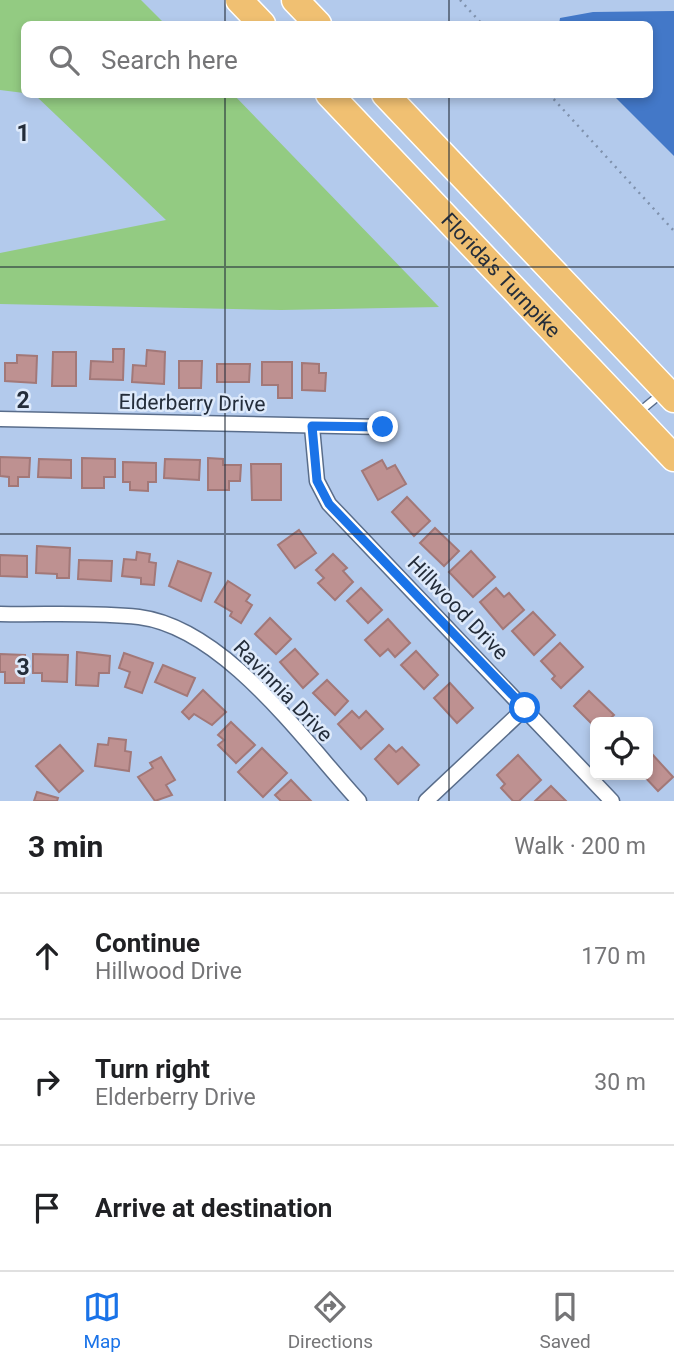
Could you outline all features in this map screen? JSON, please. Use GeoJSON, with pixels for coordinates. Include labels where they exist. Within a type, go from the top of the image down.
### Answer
{"type":"FeatureCollection","features":[{"type":"Feature","properties":{"kind":"highway"},"geometry":{"type":"LineString","coordinates":[[239,0],[259,21]]}},
{"type":"Feature","properties":{"kind":"highway"},"geometry":{"type":"LineString","coordinates":[[295,0],[315,21]]}},
{"type":"Feature","properties":{"kind":"highway","name":"Florida's Turnpike"},"geometry":{"type":"LineString","coordinates":[[333,98],[674,458]]}},
{"type":"Feature","properties":{"kind":"highway","name":"Florida's Turnpike"},"geometry":{"type":"LineString","coordinates":[[389,98],[670,395]]}},
{"type":"Feature","properties":{"kind":"street","name":"Elderberry Drive"},"geometry":{"type":"LineString","coordinates":[[0,419],[383,427]]}},
{"type":"Feature","properties":{"kind":"street","name":"Hillwood Drive"},"geometry":{"type":"LineString","coordinates":[[312,426],[317,481],[329,504],[612,801]]}},
{"type":"Feature","properties":{"kind":"street","name":"Ravinnia Drive"},"geometry":{"type":"LineString","coordinates":[[0,614],[140,617],[192,634],[234,666],[359,801]]}},
{"type":"Feature","properties":{"kind":"street"},"geometry":{"type":"LineString","coordinates":[[426,801],[525,708]]}},
{"type":"Feature","properties":{"kind":"lane"},"geometry":{"type":"LineString","coordinates":[[634,416],[670,395]]}},
{"type":"Feature","properties":{"kind":"path"},"geometry":{"type":"LineString","coordinates":[[460,0],[479,21]]}},
{"type":"Feature","properties":{"kind":"path"},"geometry":{"type":"LineString","coordinates":[[552,98],[674,231]]}},
{"type":"Feature","properties":{"kind":"green space"},"geometry":{"type":"Polygon","coordinates":[[[0,0],[141,0],[162,21],[21,21],[21,93],[0,90],[0,0]]]}},
{"type":"Feature","properties":{"kind":"green space"},"geometry":{"type":"Polygon","coordinates":[[[38,98],[237,98],[439,307],[281,310],[0,304],[0,253],[166,220],[38,98]]]}},
{"type":"Feature","properties":{"kind":"water"},"geometry":{"type":"Polygon","coordinates":[[[674,11],[674,156],[616,98],[653,98],[653,21],[560,21],[560,18],[593,12],[674,11]]]}},
{"type":"Feature","properties":{"kind":"building"},"geometry":{"type":"Polygon","coordinates":[[[113,349],[124,349],[123,380],[90,379],[91,361],[113,362],[113,349]]]}},
{"type":"Feature","properties":{"kind":"building"},"geometry":{"type":"Polygon","coordinates":[[[147,350],[165,352],[164,384],[132,382],[133,365],[146,366],[147,350]]]}},
{"type":"Feature","properties":{"kind":"building"},"geometry":{"type":"Polygon","coordinates":[[[53,352],[76,352],[76,386],[52,386],[53,352]]]}},
{"type":"Feature","properties":{"kind":"building"},"geometry":{"type":"Polygon","coordinates":[[[17,355],[37,356],[36,383],[5,381],[5,363],[17,363],[17,355]]]}},
{"type":"Feature","properties":{"kind":"building"},"geometry":{"type":"Polygon","coordinates":[[[179,361],[202,361],[201,388],[179,388],[179,361]]]}},
{"type":"Feature","properties":{"kind":"building"},"geometry":{"type":"Polygon","coordinates":[[[262,362],[292,362],[292,398],[278,398],[278,385],[262,385],[262,362]]]}},
{"type":"Feature","properties":{"kind":"building"},"geometry":{"type":"Polygon","coordinates":[[[302,363],[319,364],[319,373],[326,373],[325,391],[302,390],[302,363]]]}},
{"type":"Feature","properties":{"kind":"building"},"geometry":{"type":"Polygon","coordinates":[[[217,364],[250,364],[249,382],[217,382],[217,364]]]}},
{"type":"Feature","properties":{"kind":"building"},"geometry":{"type":"Polygon","coordinates":[[[0,457],[30,458],[29,477],[18,477],[18,486],[9,486],[9,477],[0,476],[0,457]]]}},
{"type":"Feature","properties":{"kind":"building"},"geometry":{"type":"Polygon","coordinates":[[[82,458],[115,459],[115,477],[104,477],[104,488],[82,488],[82,458]]]}},
{"type":"Feature","properties":{"kind":"building"},"geometry":{"type":"Polygon","coordinates":[[[208,458],[223,459],[223,465],[241,465],[240,481],[229,481],[229,490],[208,490],[208,458]]]}},
{"type":"Feature","properties":{"kind":"building"},"geometry":{"type":"Polygon","coordinates":[[[39,459],[71,460],[71,478],[38,477],[39,459]]]}},
{"type":"Feature","properties":{"kind":"building"},"geometry":{"type":"Polygon","coordinates":[[[165,459],[200,460],[199,480],[164,478],[165,459]]]}},
{"type":"Feature","properties":{"kind":"building"},"geometry":{"type":"Polygon","coordinates":[[[382,460],[387,469],[395,465],[406,484],[378,500],[362,471],[382,460]]]}},
{"type":"Feature","properties":{"kind":"building"},"geometry":{"type":"Polygon","coordinates":[[[123,462],[156,463],[156,482],[148,482],[148,491],[130,490],[130,482],[123,482],[123,462]]]}},
{"type":"Feature","properties":{"kind":"building"},"geometry":{"type":"Polygon","coordinates":[[[251,464],[281,464],[281,500],[252,500],[251,464]]]}},
{"type":"Feature","properties":{"kind":"building"},"geometry":{"type":"Polygon","coordinates":[[[407,497],[430,521],[414,536],[392,512],[407,497]]]}},
{"type":"Feature","properties":{"kind":"building"},"geometry":{"type":"Polygon","coordinates":[[[435,528],[459,551],[444,566],[420,543],[435,528]]]}},
{"type":"Feature","properties":{"kind":"building"},"geometry":{"type":"Polygon","coordinates":[[[299,530],[316,553],[295,568],[278,545],[299,530]]]}},
{"type":"Feature","properties":{"kind":"building"},"geometry":{"type":"Polygon","coordinates":[[[37,546],[70,548],[69,578],[57,578],[57,574],[36,573],[37,546]]]}},
{"type":"Feature","properties":{"kind":"building"},"geometry":{"type":"Polygon","coordinates":[[[471,551],[495,577],[473,597],[449,572],[471,551]]]}},
{"type":"Feature","properties":{"kind":"building"},"geometry":{"type":"Polygon","coordinates":[[[137,552],[150,554],[149,562],[156,563],[154,585],[141,584],[141,578],[122,576],[124,559],[136,560],[137,552]]]}},
{"type":"Feature","properties":{"kind":"building"},"geometry":{"type":"Polygon","coordinates":[[[333,554],[347,568],[343,571],[353,582],[335,600],[318,583],[324,578],[316,570],[333,554]]]}},
{"type":"Feature","properties":{"kind":"building"},"geometry":{"type":"Polygon","coordinates":[[[0,555],[27,556],[27,577],[0,576],[0,555]]]}},
{"type":"Feature","properties":{"kind":"building"},"geometry":{"type":"Polygon","coordinates":[[[79,560],[112,561],[111,581],[78,579],[79,560]]]}},
{"type":"Feature","properties":{"kind":"building"},"geometry":{"type":"Polygon","coordinates":[[[178,561],[211,573],[201,601],[169,586],[178,561]]]}},
{"type":"Feature","properties":{"kind":"building"},"geometry":{"type":"Polygon","coordinates":[[[228,581],[250,595],[246,601],[252,605],[241,623],[230,616],[232,612],[215,602],[228,581]]]}},
{"type":"Feature","properties":{"kind":"building"},"geometry":{"type":"Polygon","coordinates":[[[361,588],[382,610],[368,623],[347,601],[361,588]]]}},
{"type":"Feature","properties":{"kind":"building"},"geometry":{"type":"Polygon","coordinates":[[[496,588],[504,597],[509,593],[524,610],[503,629],[480,602],[496,588]]]}},
{"type":"Feature","properties":{"kind":"building"},"geometry":{"type":"Polygon","coordinates":[[[533,612],[555,635],[534,655],[512,631],[533,612]]]}},
{"type":"Feature","properties":{"kind":"building"},"geometry":{"type":"Polygon","coordinates":[[[270,618],[291,639],[276,654],[255,634],[270,618]]]}},
{"type":"Feature","properties":{"kind":"building"},"geometry":{"type":"Polygon","coordinates":[[[388,619],[410,643],[395,657],[388,649],[380,656],[365,640],[388,619]]]}},
{"type":"Feature","properties":{"kind":"building"},"geometry":{"type":"Polygon","coordinates":[[[560,643],[583,667],[561,688],[552,679],[555,676],[541,661],[560,643]]]}},
{"type":"Feature","properties":{"kind":"building"},"geometry":{"type":"Polygon","coordinates":[[[295,649],[318,674],[303,688],[280,662],[295,649]]]}},
{"type":"Feature","properties":{"kind":"building"},"geometry":{"type":"Polygon","coordinates":[[[416,651],[438,675],[424,689],[401,665],[416,651]]]}},
{"type":"Feature","properties":{"kind":"building"},"geometry":{"type":"Polygon","coordinates":[[[77,652],[110,656],[109,673],[99,673],[98,686],[76,685],[77,652]]]}},
{"type":"Feature","properties":{"kind":"building"},"geometry":{"type":"Polygon","coordinates":[[[124,653],[153,663],[142,693],[125,687],[130,672],[119,668],[124,653]]]}},
{"type":"Feature","properties":{"kind":"building"},"geometry":{"type":"Polygon","coordinates":[[[0,654],[25,655],[24,683],[5,683],[5,672],[0,672],[0,654]]]}},
{"type":"Feature","properties":{"kind":"building"},"geometry":{"type":"Polygon","coordinates":[[[33,654],[68,655],[67,682],[42,681],[42,673],[33,673],[33,654]]]}},
{"type":"Feature","properties":{"kind":"building"},"geometry":{"type":"Polygon","coordinates":[[[163,665],[195,678],[187,696],[155,682],[163,665]]]}},
{"type":"Feature","properties":{"kind":"building"},"geometry":{"type":"Polygon","coordinates":[[[327,680],[348,701],[335,715],[313,693],[327,680]]]}},
{"type":"Feature","properties":{"kind":"building"},"geometry":{"type":"Polygon","coordinates":[[[450,683],[473,708],[457,723],[434,698],[450,683]]]}},
{"type":"Feature","properties":{"kind":"building"},"geometry":{"type":"Polygon","coordinates":[[[203,690],[226,712],[212,725],[194,714],[189,719],[182,712],[203,690]]]}},
{"type":"Feature","properties":{"kind":"building"},"geometry":{"type":"Polygon","coordinates":[[[589,691],[614,715],[590,717],[590,722],[574,706],[589,691]]]}},
{"type":"Feature","properties":{"kind":"building"},"geometry":{"type":"Polygon","coordinates":[[[352,711],[359,718],[366,711],[383,729],[361,749],[338,724],[352,711]]]}},
{"type":"Feature","properties":{"kind":"building"},"geometry":{"type":"Polygon","coordinates":[[[231,722],[255,745],[236,763],[218,745],[224,740],[218,735],[231,722]]]}},
{"type":"Feature","properties":{"kind":"building"},"geometry":{"type":"Polygon","coordinates":[[[109,738],[126,740],[125,751],[131,752],[129,771],[95,766],[98,744],[108,745],[109,738]]]}},
{"type":"Feature","properties":{"kind":"building"},"geometry":{"type":"Polygon","coordinates":[[[60,745],[83,771],[59,792],[36,766],[60,745]]]}},
{"type":"Feature","properties":{"kind":"building"},"geometry":{"type":"Polygon","coordinates":[[[389,745],[396,752],[402,747],[419,765],[398,784],[375,759],[389,745]]]}},
{"type":"Feature","properties":{"kind":"building"},"geometry":{"type":"Polygon","coordinates":[[[262,748],[287,773],[263,797],[238,772],[262,748]]]}},
{"type":"Feature","properties":{"kind":"building"},"geometry":{"type":"Polygon","coordinates":[[[518,755],[541,780],[519,801],[513,801],[501,788],[505,784],[497,775],[518,755]]]}},
{"type":"Feature","properties":{"kind":"building"},"geometry":{"type":"Polygon","coordinates":[[[653,755],[673,777],[658,791],[648,780],[653,780],[653,755]]]}},
{"type":"Feature","properties":{"kind":"building"},"geometry":{"type":"Polygon","coordinates":[[[161,757],[175,780],[166,785],[172,795],[155,801],[138,777],[153,768],[150,763],[161,757]]]}},
{"type":"Feature","properties":{"kind":"building"},"geometry":{"type":"Polygon","coordinates":[[[291,780],[311,801],[281,801],[275,795],[291,780]]]}},
{"type":"Feature","properties":{"kind":"building"},"geometry":{"type":"Polygon","coordinates":[[[551,786],[566,801],[535,801],[551,786]]]}},
{"type":"Feature","properties":{"kind":"building"},"geometry":{"type":"Polygon","coordinates":[[[37,792],[58,798],[57,801],[34,801],[37,792]]]}},
{"type":"Feature","properties":{"kind":"route"},"geometry":{"type":"LineString","coordinates":[[383,427],[312,426],[317,481],[329,504],[525,708]]}}]}
